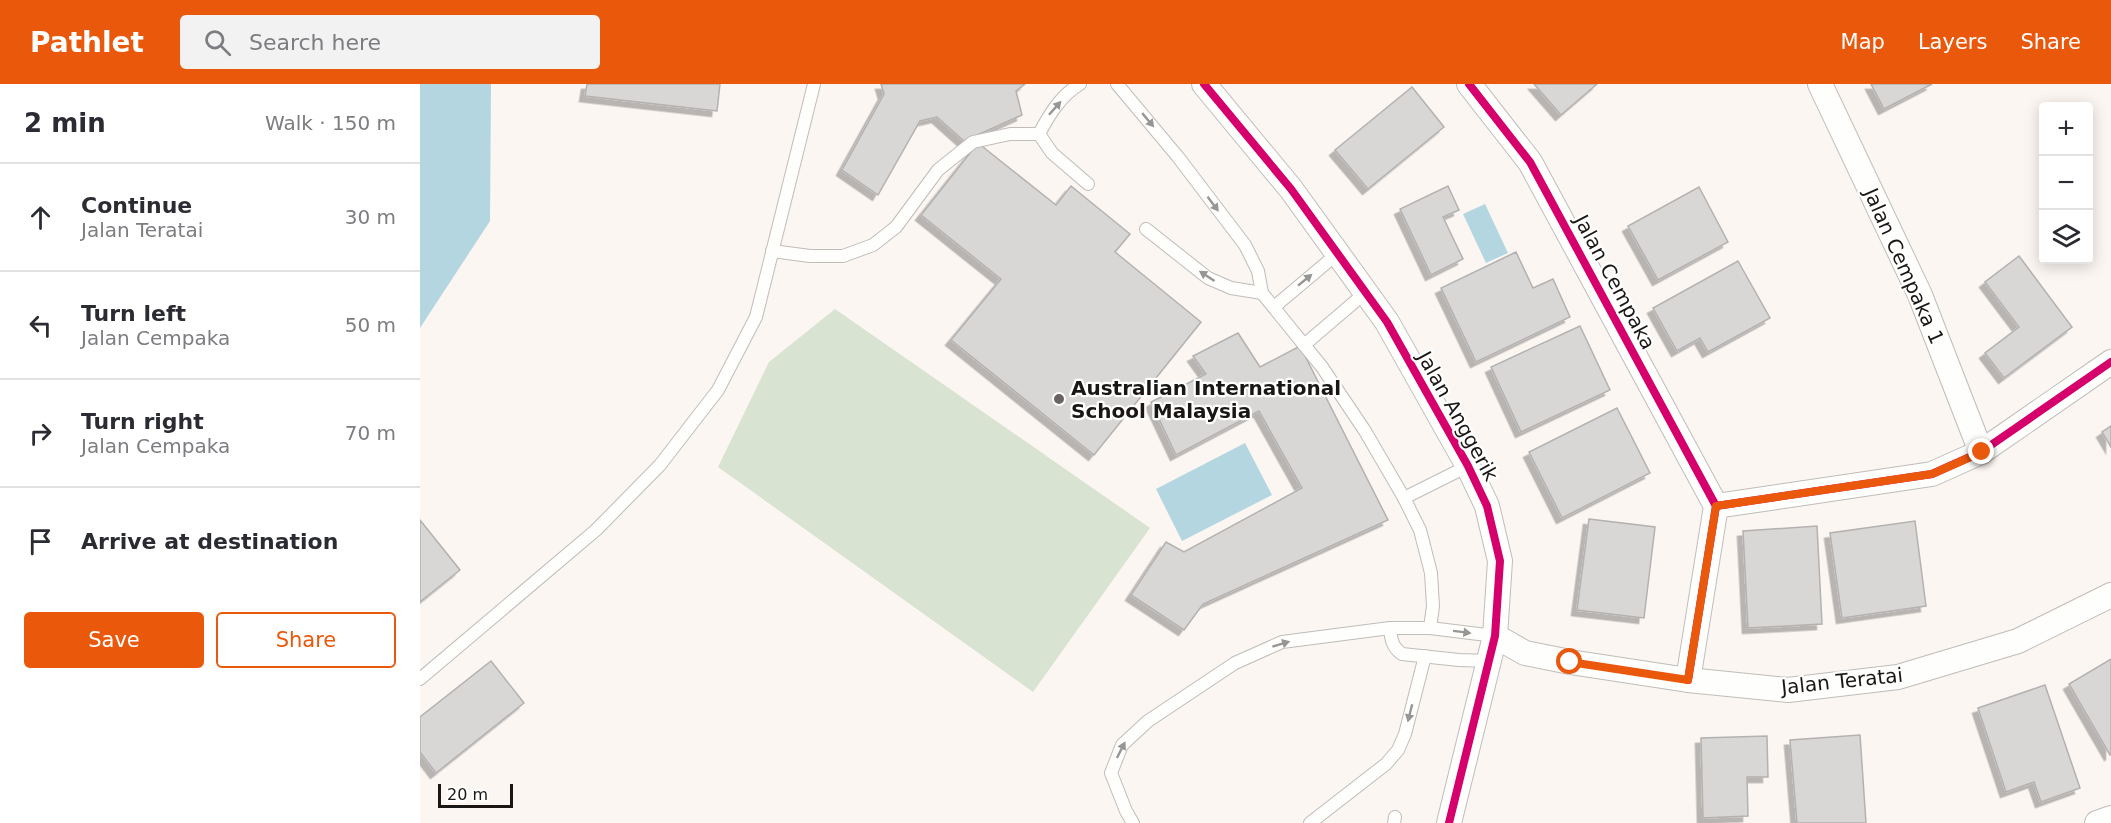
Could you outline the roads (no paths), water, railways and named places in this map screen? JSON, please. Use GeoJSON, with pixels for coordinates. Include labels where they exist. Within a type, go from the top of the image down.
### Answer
{"type":"FeatureCollection","features":[{"type":"Feature","properties":{"kind":"street","name":"Jalan Anggerik"},"geometry":{"type":"LineString","coordinates":[[1204,84],[1291,189],[1387,322],[1468,466],[1487,506],[1500,561],[1495,636],[1449,823]]}},
{"type":"Feature","properties":{"kind":"street","name":"Jalan Cempaka"},"geometry":{"type":"LineString","coordinates":[[1469,84],[1530,162],[1716,506]]}},
{"type":"Feature","properties":{"kind":"street","name":"Jalan Cempaka 1"},"geometry":{"type":"LineString","coordinates":[[1820,84],[1920,295],[1982,452]]}},
{"type":"Feature","properties":{"kind":"street"},"geometry":{"type":"LineString","coordinates":[[1688,680],[1716,506],[1932,474],[1982,452],[2111,362]]}},
{"type":"Feature","properties":{"kind":"street","name":"Jalan Teratai"},"geometry":{"type":"LineString","coordinates":[[1495,636],[1525,653],[1688,680],[1788,690],[1898,677],[2018,641],[2111,595]]}},
{"type":"Feature","properties":{"kind":"street","name":"Jalan Teratai"},"geometry":{"type":"LineString","coordinates":[[1490,661],[1525,653]]}},
{"type":"Feature","properties":{"kind":"street"},"geometry":{"type":"LineString","coordinates":[[2097,823],[2111,819]]}},
{"type":"Feature","properties":{"kind":"lane"},"geometry":{"type":"LineString","coordinates":[[420,679],[596,530],[660,465],[718,390],[756,317],[814,84]]}},
{"type":"Feature","properties":{"kind":"lane"},"geometry":{"type":"LineString","coordinates":[[1039,134],[1049,113],[1080,84]]}},
{"type":"Feature","properties":{"kind":"lane"},"geometry":{"type":"LineString","coordinates":[[1117,84],[1178,157],[1245,246],[1258,271],[1262,293],[1322,367],[1365,432],[1404,498],[1420,530],[1431,573],[1433,606],[1430,628]]}},
{"type":"Feature","properties":{"kind":"lane"},"geometry":{"type":"LineString","coordinates":[[772,251],[810,256],[843,256],[873,245],[897,227],[938,170],[973,142],[1010,134],[1039,134]]}},
{"type":"Feature","properties":{"kind":"lane"},"geometry":{"type":"LineString","coordinates":[[1039,134],[1052,153],[1088,184]]}},
{"type":"Feature","properties":{"kind":"lane"},"geometry":{"type":"LineString","coordinates":[[1146,229],[1208,278],[1231,288],[1262,293]]}},
{"type":"Feature","properties":{"kind":"lane"},"geometry":{"type":"LineString","coordinates":[[1274,307],[1337,254]]}},
{"type":"Feature","properties":{"kind":"lane"},"geometry":{"type":"LineString","coordinates":[[1304,345],[1365,293]]}},
{"type":"Feature","properties":{"kind":"lane"},"geometry":{"type":"LineString","coordinates":[[1404,498],[1468,466]]}},
{"type":"Feature","properties":{"kind":"lane"},"geometry":{"type":"LineString","coordinates":[[1133,823],[1111,774],[1122,745],[1148,721],[1235,663],[1282,642],[1390,628],[1430,628],[1495,636]]}},
{"type":"Feature","properties":{"kind":"lane"},"geometry":{"type":"LineString","coordinates":[[1390,628],[1395,649],[1402,654],[1490,661]]}},
{"type":"Feature","properties":{"kind":"lane"},"geometry":{"type":"LineString","coordinates":[[1310,823],[1386,764],[1398,750],[1405,734],[1425,657]]}},
{"type":"Feature","properties":{"kind":"water"},"geometry":{"type":"Polygon","coordinates":[[[420,84],[491,84],[490,221],[420,328],[420,84]]]}},
{"type":"Feature","properties":{"kind":"water"},"geometry":{"type":"Polygon","coordinates":[[[1485,204],[1508,253],[1486,263],[1463,214],[1485,204]]]}},
{"type":"Feature","properties":{"kind":"water"},"geometry":{"type":"Polygon","coordinates":[[[1245,443],[1272,495],[1182,541],[1156,489],[1245,443]]]}},
{"type":"Feature","properties":{"kind":"place","name":"Australian International School Malaysia"},"geometry":{"type":"Point","coordinates":[1059,399]}}]}
